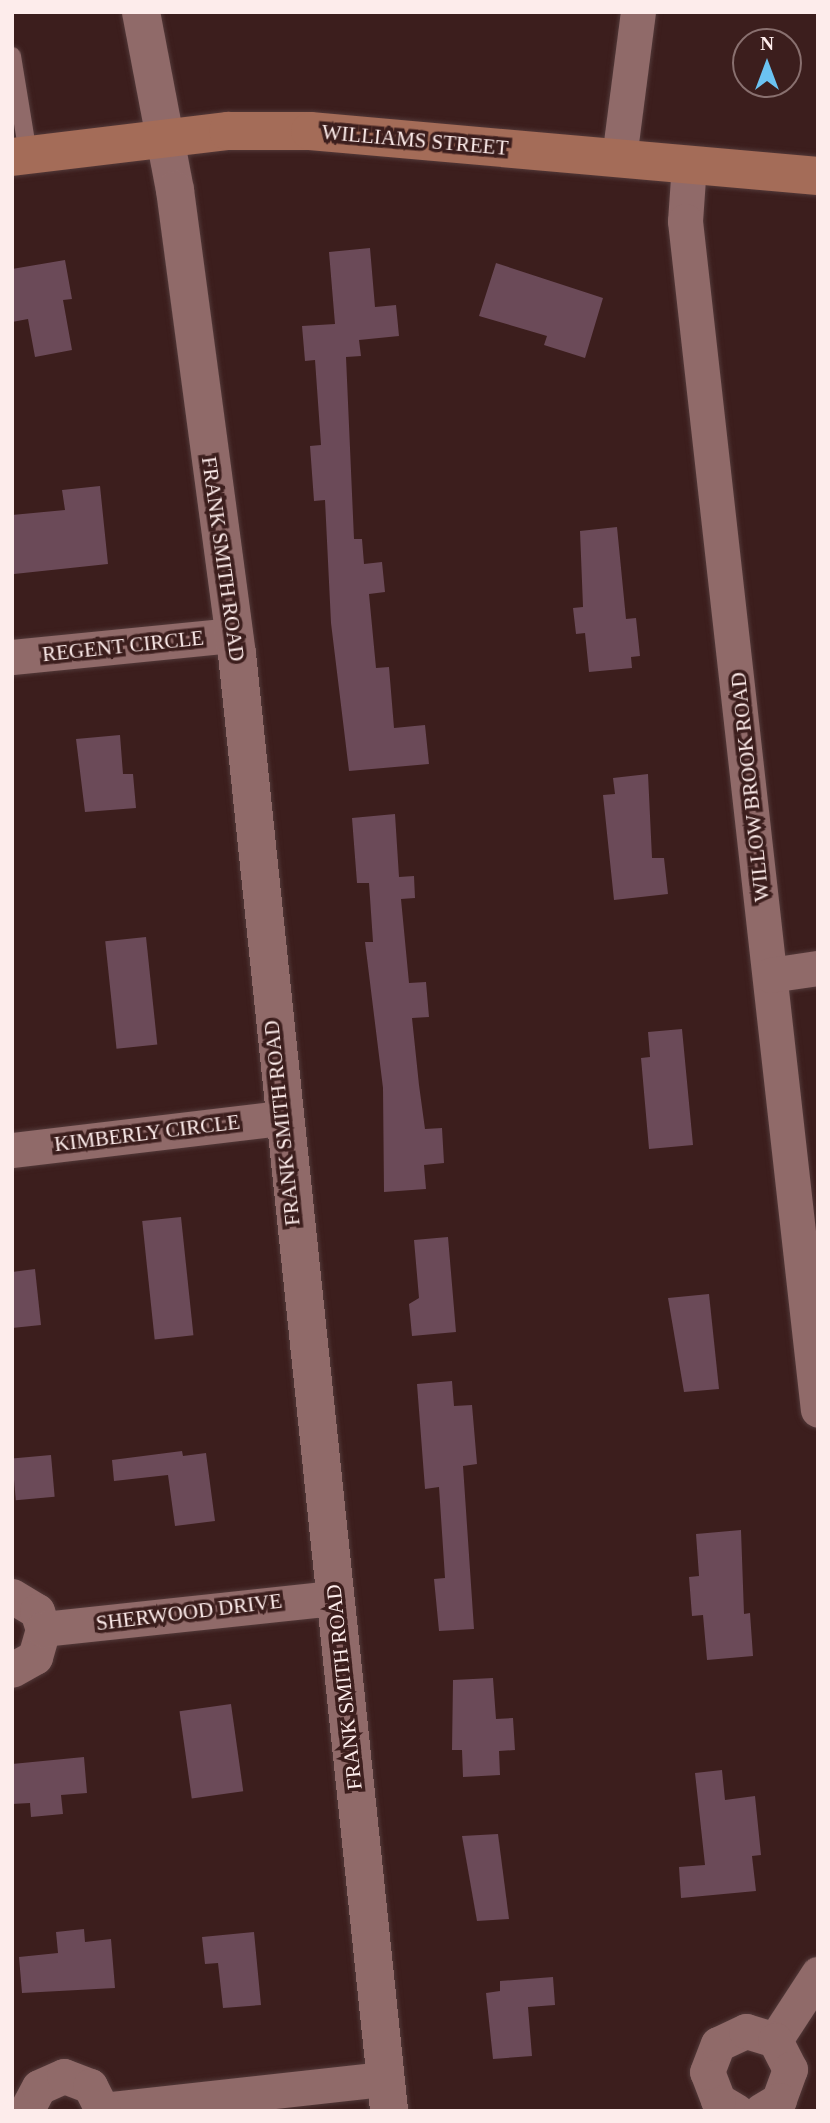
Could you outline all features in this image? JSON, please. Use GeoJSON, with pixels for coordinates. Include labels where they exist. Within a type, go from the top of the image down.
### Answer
{"type":"FeatureCollection","features":[{"type":"Feature","properties":{"kind":"main road","name":"WILLIAMS STREET"},"geometry":{"type":"LineString","coordinates":[[20,156],[164,137],[310,131],[818,176]]}},
{"type":"Feature","properties":{"kind":"street","name":"FRANK SMITH ROAD"},"geometry":{"type":"LineString","coordinates":[[141,12],[164,137],[234,635],[281,1118],[388,2095]]}},
{"type":"Feature","properties":{"kind":"street"},"geometry":{"type":"LineString","coordinates":[[619,158],[638,12]]}},
{"type":"Feature","properties":{"kind":"street","name":"WILLOW BROOK ROAD"},"geometry":{"type":"LineString","coordinates":[[689,164],[685,220],[818,1410]]}},
{"type":"Feature","properties":{"kind":"street","name":"REGENT CIRCLE"},"geometry":{"type":"LineString","coordinates":[[12,657],[234,635]]}},
{"type":"Feature","properties":{"kind":"street"},"geometry":{"type":"LineString","coordinates":[[770,975],[818,968]]}},
{"type":"Feature","properties":{"kind":"street","name":"KIMBERLY CIRCLE"},"geometry":{"type":"LineString","coordinates":[[12,1150],[281,1118]]}},
{"type":"Feature","properties":{"kind":"street"},"geometry":{"type":"LineString","coordinates":[[12,1596],[37,1611],[43,1629],[35,1657],[12,1670]]}},
{"type":"Feature","properties":{"kind":"street","name":"SHERWOOD DRIVE"},"geometry":{"type":"LineString","coordinates":[[43,1629],[334,1598]]}},
{"type":"Feature","properties":{"kind":"street"},"geometry":{"type":"LineString","coordinates":[[775,2040],[818,1974]]}},
{"type":"Feature","properties":{"kind":"street"},"geometry":{"type":"LineString","coordinates":[[736,2111],[712,2092],[707,2072],[712,2052],[736,2033],[756,2031],[775,2040],[788,2058],[789,2080],[779,2100],[761,2111]]}},
{"type":"Feature","properties":{"kind":"street"},"geometry":{"type":"LineString","coordinates":[[26,2111],[39,2087],[64,2077],[90,2086],[103,2110],[388,2095]]}},
{"type":"Feature","properties":{"kind":"lane"},"geometry":{"type":"LineString","coordinates":[[12,56],[20,156]]}},
{"type":"Feature","properties":{"kind":"building"},"geometry":{"type":"Polygon","coordinates":[[[370,248],[375,307],[396,305],[399,336],[359,340],[361,356],[346,357],[354,539],[362,539],[364,564],[382,562],[385,592],[369,594],[376,668],[389,667],[394,728],[425,725],[429,764],[349,771],[331,623],[325,500],[314,501],[310,446],[321,445],[315,360],[305,361],[302,326],[335,324],[329,252],[370,248]]]}},
{"type":"Feature","properties":{"kind":"building"},"geometry":{"type":"Polygon","coordinates":[[[65,260],[72,299],[63,300],[72,350],[35,357],[28,319],[12,322],[12,269],[65,260]]]}},
{"type":"Feature","properties":{"kind":"building"},"geometry":{"type":"Polygon","coordinates":[[[496,263],[603,298],[585,358],[544,345],[547,336],[479,316],[496,263]]]}},
{"type":"Feature","properties":{"kind":"building"},"geometry":{"type":"Polygon","coordinates":[[[100,486],[108,564],[14,574],[12,515],[65,510],[62,490],[100,486]]]}},
{"type":"Feature","properties":{"kind":"building"},"geometry":{"type":"Polygon","coordinates":[[[617,527],[626,619],[636,618],[640,656],[631,657],[632,668],[589,672],[585,633],[576,634],[573,608],[583,607],[580,531],[617,527]]]}},
{"type":"Feature","properties":{"kind":"building"},"geometry":{"type":"Polygon","coordinates":[[[120,735],[123,774],[133,774],[136,808],[85,812],[76,739],[120,735]]]}},
{"type":"Feature","properties":{"kind":"building"},"geometry":{"type":"Polygon","coordinates":[[[648,774],[652,858],[664,858],[668,894],[614,900],[603,795],[615,794],[613,778],[648,774]]]}},
{"type":"Feature","properties":{"kind":"building"},"geometry":{"type":"Polygon","coordinates":[[[395,814],[399,877],[414,876],[415,898],[401,899],[409,983],[426,982],[429,1017],[412,1018],[425,1129],[442,1128],[444,1163],[424,1165],[426,1189],[384,1192],[383,1088],[365,942],[373,942],[369,883],[357,883],[352,818],[395,814]]]}},
{"type":"Feature","properties":{"kind":"building"},"geometry":{"type":"Polygon","coordinates":[[[146,937],[157,1044],[117,1049],[105,941],[146,937]]]}},
{"type":"Feature","properties":{"kind":"building"},"geometry":{"type":"Polygon","coordinates":[[[682,1029],[693,1145],[649,1149],[641,1058],[650,1057],[648,1032],[682,1029]]]}},
{"type":"Feature","properties":{"kind":"building"},"geometry":{"type":"Polygon","coordinates":[[[181,1217],[193,1335],[155,1339],[142,1221],[181,1217]]]}},
{"type":"Feature","properties":{"kind":"building"},"geometry":{"type":"Polygon","coordinates":[[[448,1237],[456,1332],[412,1336],[409,1304],[419,1298],[414,1240],[448,1237]]]}},
{"type":"Feature","properties":{"kind":"building"},"geometry":{"type":"Polygon","coordinates":[[[35,1269],[41,1325],[12,1328],[12,1272],[35,1269]]]}},
{"type":"Feature","properties":{"kind":"building"},"geometry":{"type":"Polygon","coordinates":[[[709,1294],[719,1389],[684,1392],[668,1298],[709,1294]]]}},
{"type":"Feature","properties":{"kind":"building"},"geometry":{"type":"Polygon","coordinates":[[[452,1381],[454,1406],[472,1405],[477,1464],[463,1466],[474,1629],[439,1631],[434,1579],[445,1578],[439,1487],[425,1489],[417,1384],[452,1381]]]}},
{"type":"Feature","properties":{"kind":"building"},"geometry":{"type":"Polygon","coordinates":[[[182,1451],[183,1456],[206,1453],[215,1521],[175,1526],[168,1475],[114,1481],[112,1460],[182,1451]]]}},
{"type":"Feature","properties":{"kind":"building"},"geometry":{"type":"Polygon","coordinates":[[[51,1455],[55,1497],[16,1500],[12,1458],[51,1455]]]}},
{"type":"Feature","properties":{"kind":"building"},"geometry":{"type":"Polygon","coordinates":[[[741,1530],[744,1614],[750,1613],[753,1656],[707,1660],[703,1615],[692,1616],[689,1577],[699,1576],[696,1534],[741,1530]]]}},
{"type":"Feature","properties":{"kind":"building"},"geometry":{"type":"Polygon","coordinates":[[[493,1678],[496,1719],[513,1718],[515,1750],[499,1751],[500,1775],[463,1777],[462,1750],[452,1750],[453,1680],[493,1678]]]}},
{"type":"Feature","properties":{"kind":"building"},"geometry":{"type":"Polygon","coordinates":[[[231,1704],[243,1791],[192,1798],[180,1711],[231,1704]]]}},
{"type":"Feature","properties":{"kind":"building"},"geometry":{"type":"Polygon","coordinates":[[[84,1757],[87,1793],[61,1795],[63,1814],[31,1817],[30,1803],[12,1804],[12,1764],[84,1757]]]}},
{"type":"Feature","properties":{"kind":"building"},"geometry":{"type":"Polygon","coordinates":[[[722,1770],[725,1800],[755,1796],[761,1855],[752,1856],[756,1891],[681,1898],[679,1867],[705,1865],[695,1773],[722,1770]]]}},
{"type":"Feature","properties":{"kind":"building"},"geometry":{"type":"Polygon","coordinates":[[[498,1834],[509,1919],[477,1921],[462,1836],[498,1834]]]}},
{"type":"Feature","properties":{"kind":"building"},"geometry":{"type":"Polygon","coordinates":[[[84,1929],[85,1942],[111,1939],[115,1988],[22,1993],[19,1957],[58,1953],[56,1932],[84,1929]]]}},
{"type":"Feature","properties":{"kind":"building"},"geometry":{"type":"Polygon","coordinates":[[[254,1932],[261,2005],[223,2008],[218,1963],[205,1964],[202,1937],[254,1932]]]}},
{"type":"Feature","properties":{"kind":"building"},"geometry":{"type":"Polygon","coordinates":[[[553,1977],[555,2005],[528,2007],[532,2056],[493,2059],[486,1993],[500,1991],[500,1981],[553,1977]]]}}]}
